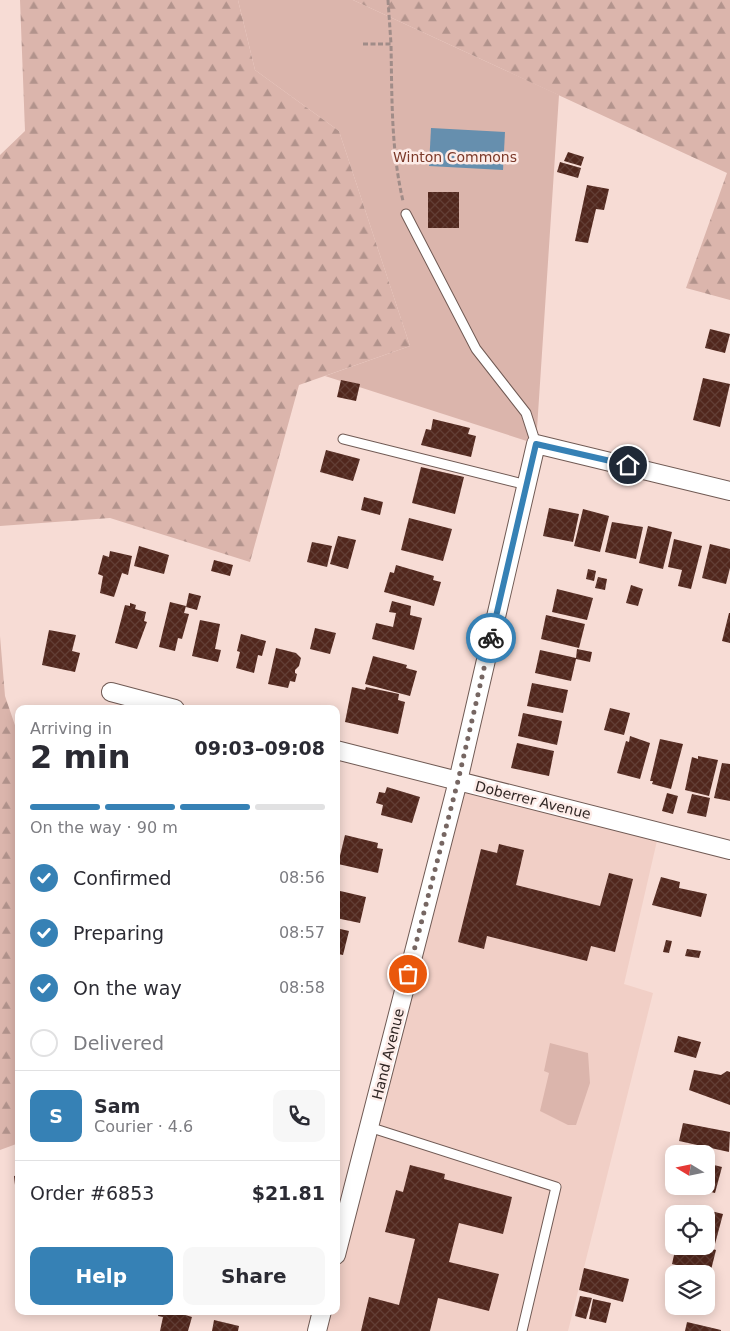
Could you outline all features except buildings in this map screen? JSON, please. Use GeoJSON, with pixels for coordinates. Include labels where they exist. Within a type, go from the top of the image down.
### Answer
{"type":"FeatureCollection","features":[{"type":"Feature","properties":{"kind":"street","name":"Hand Avenue"},"geometry":{"type":"LineString","coordinates":[[340,1239],[458,781],[536,444]]}},
{"type":"Feature","properties":{"kind":"street"},"geometry":{"type":"LineString","coordinates":[[536,444],[730,491]]}},
{"type":"Feature","properties":{"kind":"street"},"geometry":{"type":"LineString","coordinates":[[111,692],[160,705]]}},
{"type":"Feature","properties":{"kind":"street","name":"Doberrer Avenue"},"geometry":{"type":"LineString","coordinates":[[340,751],[730,850]]}},
{"type":"Feature","properties":{"kind":"street"},"geometry":{"type":"LineString","coordinates":[[317,1331],[321,1315]]}},
{"type":"Feature","properties":{"kind":"lane"},"geometry":{"type":"LineString","coordinates":[[406,214],[476,349],[526,413],[536,444]]}},
{"type":"Feature","properties":{"kind":"lane"},"geometry":{"type":"LineString","coordinates":[[342,439],[527,485]]}},
{"type":"Feature","properties":{"kind":"lane"},"geometry":{"type":"LineString","coordinates":[[369,1127],[556,1187],[522,1331]]}},
{"type":"Feature","properties":{"kind":"path"},"geometry":{"type":"LineString","coordinates":[[388,0],[397,175],[406,214]]}},
{"type":"Feature","properties":{"kind":"path"},"geometry":{"type":"LineString","coordinates":[[363,44],[391,44]]}},
{"type":"Feature","properties":{"kind":"shaded area"},"geometry":{"type":"Polygon","coordinates":[[[458,781],[659,832],[624,984],[653,993],[568,1331],[317,1331],[321,1315],[340,1315],[340,1239],[458,781]]]}},
{"type":"Feature","properties":{"kind":"green space"},"geometry":{"type":"Polygon","coordinates":[[[20,0],[238,0],[255,70],[339,131],[410,346],[299,385],[250,562],[110,518],[0,526],[0,155],[25,131],[20,0]]]}},
{"type":"Feature","properties":{"kind":"green space","name":"Winton Commons"},"geometry":{"type":"Polygon","coordinates":[[[238,0],[353,0],[559,95],[536,444],[325,376],[410,346],[339,131],[255,70],[238,0]]]}},
{"type":"Feature","properties":{"kind":"green space"},"geometry":{"type":"Polygon","coordinates":[[[353,0],[730,0],[730,300],[686,288],[727,173],[353,0]]]}},
{"type":"Feature","properties":{"kind":"green space"},"geometry":{"type":"Polygon","coordinates":[[[0,636],[5,696],[15,725],[15,1144],[0,1150],[0,636]]]}},
{"type":"Feature","properties":{"kind":"green space"},"geometry":{"type":"Polygon","coordinates":[[[550,1043],[588,1053],[590,1083],[576,1125],[568,1125],[540,1111],[549,1073],[544,1071],[550,1043]]]}},
{"type":"Feature","properties":{"kind":"water"},"geometry":{"type":"Polygon","coordinates":[[[431,128],[505,132],[503,170],[429,166],[431,128]]]}},
{"type":"Feature","properties":{"kind":"way so far"},"geometry":{"type":"LineString","coordinates":[[408,974],[458,781],[491,638]]}},
{"type":"Feature","properties":{"kind":"route"},"geometry":{"type":"LineString","coordinates":[[491,638],[536,444],[628,465]]}}]}
